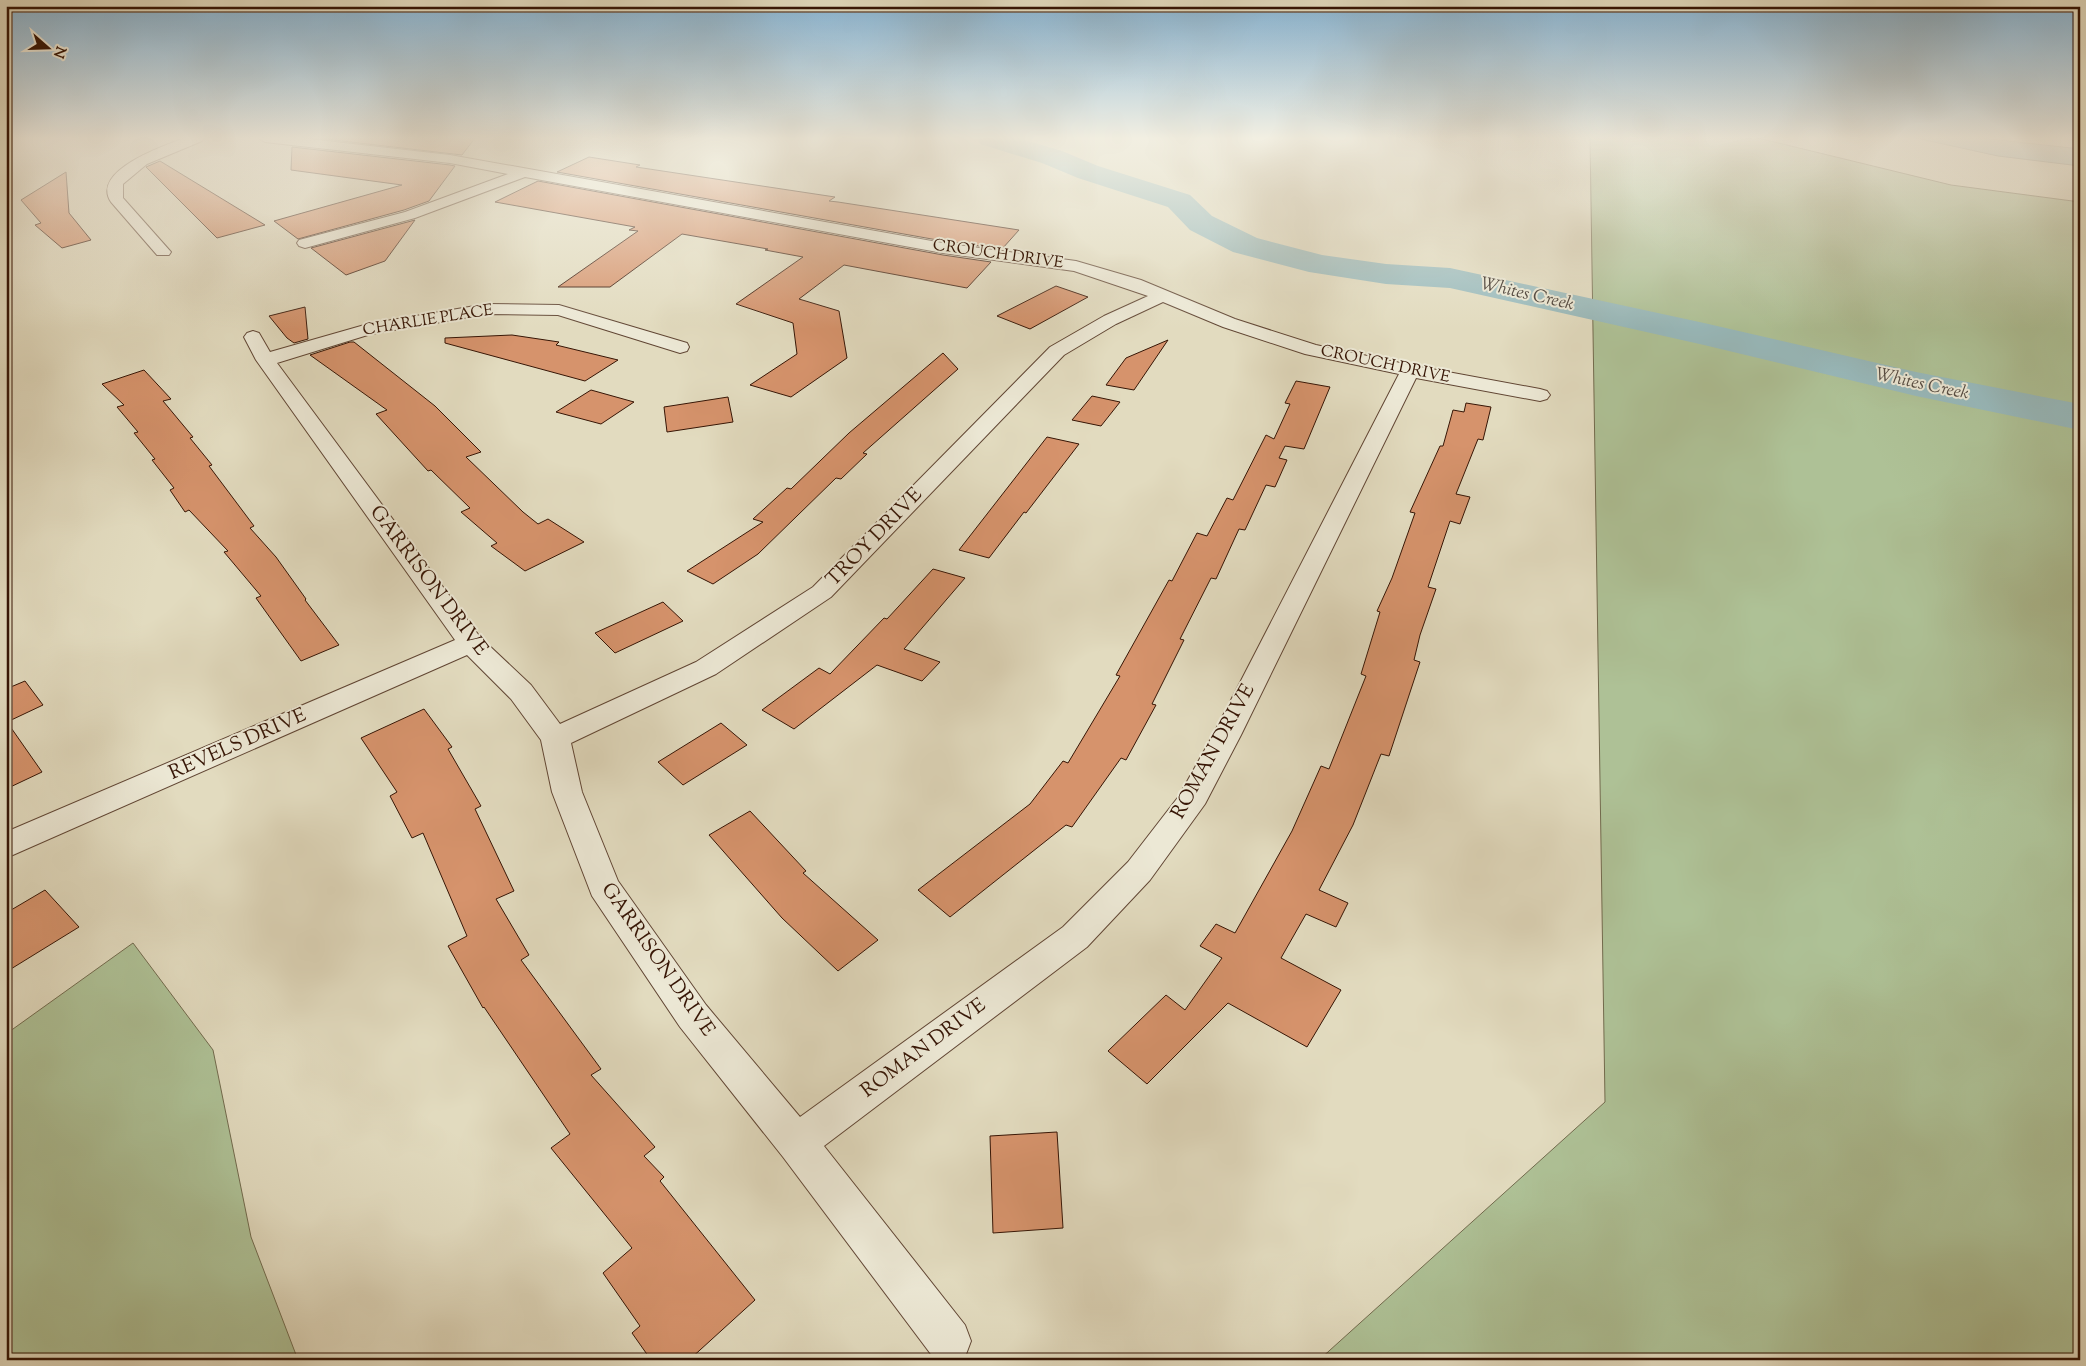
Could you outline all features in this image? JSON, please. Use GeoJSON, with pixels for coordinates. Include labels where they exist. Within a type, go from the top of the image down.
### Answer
{"type":"FeatureCollection","features":[{"type":"Feature","properties":{"kind":"street"},"geometry":{"type":"LineString","coordinates":[[118,202],[163,252]]}},
{"type":"Feature","properties":{"kind":"street"},"geometry":{"type":"LineString","coordinates":[[305,243],[378,225],[443,202]]}},
{"type":"Feature","properties":{"kind":"street","name":"CROUCH DRIVE"},"geometry":{"type":"LineString","coordinates":[[688,202],[943,248],[1076,266],[1135,284],[1229,323],[1312,350],[1410,371],[1540,395]]}},
{"type":"Feature","properties":{"kind":"street","name":"TROY DRIVE"},"geometry":{"type":"LineString","coordinates":[[555,738],[706,668],[822,592],[1057,351],[1110,320],[1163,296]]}},
{"type":"Feature","properties":{"kind":"street","name":"CHARLIE PLACE"},"geometry":{"type":"LineString","coordinates":[[259,349],[487,309],[559,310],[680,346]]}},
{"type":"Feature","properties":{"kind":"street","name":"GARRISON DRIVE"},"geometry":{"type":"LineString","coordinates":[[259,349],[471,643],[521,692],[555,738],[567,792],[604,887],[693,1016],[797,1143],[949,1341]]}},
{"type":"Feature","properties":{"kind":"street","name":"ROMAN DRIVE"},"geometry":{"type":"LineString","coordinates":[[797,1143],[1074,937],[1139,871],[1194,795],[1227,735],[1410,371]]}},
{"type":"Feature","properties":{"kind":"street","name":"REVELS DRIVE"},"geometry":{"type":"LineString","coordinates":[[6,846],[471,643]]}},
{"type":"Feature","properties":{"kind":"green space"},"geometry":{"type":"Polygon","coordinates":[[[1591,202],[2080,202],[2080,1360],[1319,1360],[1605,1102],[1591,202]]]}},
{"type":"Feature","properties":{"kind":"green space"},"geometry":{"type":"Polygon","coordinates":[[[133,943],[213,1050],[251,1237],[298,1360],[6,1360],[6,1034],[133,943]]]}},
{"type":"Feature","properties":{"kind":"building"},"geometry":{"type":"Polygon","coordinates":[[[23,202],[68,202],[69,213],[91,240],[62,248],[35,225],[41,223],[23,202]]]}},
{"type":"Feature","properties":{"kind":"building"},"geometry":{"type":"Polygon","coordinates":[[[181,202],[227,202],[265,225],[217,238],[181,202]]]}},
{"type":"Feature","properties":{"kind":"building"},"geometry":{"type":"Polygon","coordinates":[[[342,202],[427,202],[404,210],[298,239],[274,221],[342,202]]]}},
{"type":"Feature","properties":{"kind":"building"},"geometry":{"type":"Polygon","coordinates":[[[495,202],[652,202],[991,262],[967,288],[844,265],[799,299],[839,311],[847,358],[791,397],[750,385],[797,354],[793,323],[736,304],[803,257],[682,234],[610,287],[558,287],[638,231],[629,230],[635,227],[495,202]]]}},
{"type":"Feature","properties":{"kind":"building"},"geometry":{"type":"Polygon","coordinates":[[[723,202],[834,202],[1019,230],[1002,249],[943,241],[723,202]]]}},
{"type":"Feature","properties":{"kind":"building"},"geometry":{"type":"Polygon","coordinates":[[[415,220],[385,261],[346,275],[311,248],[415,220]]]}},
{"type":"Feature","properties":{"kind":"building"},"geometry":{"type":"Polygon","coordinates":[[[1056,286],[1088,297],[1030,329],[997,316],[1056,286]]]}},
{"type":"Feature","properties":{"kind":"building"},"geometry":{"type":"Polygon","coordinates":[[[305,307],[308,339],[294,343],[287,338],[269,316],[305,307]]]}},
{"type":"Feature","properties":{"kind":"building"},"geometry":{"type":"Polygon","coordinates":[[[512,335],[559,342],[556,345],[618,360],[585,381],[445,343],[445,338],[512,335]]]}},
{"type":"Feature","properties":{"kind":"building"},"geometry":{"type":"Polygon","coordinates":[[[1168,340],[1134,390],[1106,385],[1126,358],[1168,340]]]}},
{"type":"Feature","properties":{"kind":"building"},"geometry":{"type":"Polygon","coordinates":[[[354,342],[435,406],[481,452],[466,457],[523,512],[538,524],[548,519],[584,542],[525,571],[491,546],[497,543],[461,512],[470,508],[431,470],[428,471],[376,414],[387,410],[310,355],[354,342]]]}},
{"type":"Feature","properties":{"kind":"building"},"geometry":{"type":"Polygon","coordinates":[[[943,353],[958,369],[863,453],[867,454],[841,479],[836,478],[758,554],[713,584],[687,571],[763,522],[753,519],[787,488],[791,489],[849,433],[943,353]]]}},
{"type":"Feature","properties":{"kind":"building"},"geometry":{"type":"Polygon","coordinates":[[[144,370],[171,399],[163,401],[193,437],[190,438],[212,465],[209,466],[254,526],[250,528],[276,557],[339,645],[301,661],[256,598],[261,596],[224,552],[228,551],[189,510],[185,512],[170,490],[174,488],[152,460],[155,459],[134,433],[138,432],[117,407],[124,405],[102,384],[144,370]]]}},
{"type":"Feature","properties":{"kind":"building"},"geometry":{"type":"Polygon","coordinates":[[[1296,381],[1330,387],[1304,449],[1285,446],[1279,458],[1287,460],[1275,487],[1266,485],[1245,530],[1239,529],[1216,579],[1211,578],[1180,639],[1184,640],[1152,704],[1156,705],[1126,760],[1121,758],[1072,827],[1066,825],[950,917],[918,890],[1030,804],[1063,761],[1068,763],[1120,676],[1116,675],[1169,580],[1172,581],[1197,533],[1207,536],[1227,498],[1233,500],[1266,435],[1274,439],[1290,404],[1285,403],[1296,381]]]}},
{"type":"Feature","properties":{"kind":"building"},"geometry":{"type":"Polygon","coordinates":[[[591,390],[634,402],[601,424],[556,412],[591,390]]]}},
{"type":"Feature","properties":{"kind":"building"},"geometry":{"type":"Polygon","coordinates":[[[1092,396],[1120,402],[1101,426],[1072,420],[1092,396]]]}},
{"type":"Feature","properties":{"kind":"building"},"geometry":{"type":"Polygon","coordinates":[[[728,397],[733,422],[667,432],[664,407],[728,397]]]}},
{"type":"Feature","properties":{"kind":"building"},"geometry":{"type":"Polygon","coordinates":[[[1466,403],[1491,407],[1483,440],[1478,439],[1456,494],[1470,497],[1460,524],[1450,521],[1428,587],[1436,589],[1420,635],[1414,660],[1420,662],[1389,756],[1381,754],[1353,825],[1319,890],[1348,903],[1336,927],[1306,914],[1281,958],[1341,990],[1307,1047],[1228,1003],[1147,1084],[1108,1051],[1166,995],[1185,1010],[1222,958],[1200,946],[1216,924],[1235,933],[1292,831],[1321,766],[1329,769],[1366,676],[1361,674],[1380,612],[1377,611],[1392,578],[1415,513],[1410,512],[1440,446],[1443,446],[1453,410],[1464,412],[1466,403]]]}},
{"type":"Feature","properties":{"kind":"building"},"geometry":{"type":"Polygon","coordinates":[[[1047,437],[1079,444],[989,558],[959,550],[1047,437]]]}},
{"type":"Feature","properties":{"kind":"building"},"geometry":{"type":"Polygon","coordinates":[[[933,569],[965,578],[904,649],[940,662],[922,681],[877,665],[794,729],[762,710],[819,668],[830,674],[884,618],[887,619],[933,569]]]}},
{"type":"Feature","properties":{"kind":"building"},"geometry":{"type":"Polygon","coordinates":[[[663,602],[683,621],[615,653],[595,633],[663,602]]]}},
{"type":"Feature","properties":{"kind":"building"},"geometry":{"type":"Polygon","coordinates":[[[25,681],[43,705],[7,722],[42,772],[6,789],[6,689],[25,681]]]}},
{"type":"Feature","properties":{"kind":"building"},"geometry":{"type":"Polygon","coordinates":[[[424,709],[452,747],[448,749],[481,806],[475,809],[514,891],[496,899],[529,955],[521,960],[601,1069],[591,1075],[655,1147],[644,1156],[664,1177],[660,1181],[755,1300],[689,1360],[651,1360],[632,1333],[640,1326],[603,1273],[632,1248],[551,1148],[570,1134],[483,1008],[448,946],[467,936],[423,833],[412,838],[390,796],[397,792],[361,738],[424,709]]]}},
{"type":"Feature","properties":{"kind":"building"},"geometry":{"type":"Polygon","coordinates":[[[721,723],[747,745],[683,785],[658,762],[721,723]]]}},
{"type":"Feature","properties":{"kind":"building"},"geometry":{"type":"Polygon","coordinates":[[[750,811],[806,871],[803,873],[878,940],[838,971],[782,918],[709,835],[750,811]]]}},
{"type":"Feature","properties":{"kind":"building"},"geometry":{"type":"Polygon","coordinates":[[[45,890],[79,927],[6,972],[6,913],[45,890]]]}},
{"type":"Feature","properties":{"kind":"building"},"geometry":{"type":"Polygon","coordinates":[[[1057,1132],[1063,1228],[993,1233],[990,1136],[1057,1132]]]}},
{"type":"Feature","properties":{"kind":"waterway","name":"Whites Creek"},"geometry":{"type":"LineString","coordinates":[[1180,202],[1201,223],[1245,245],[1321,265],[1386,274],[1450,278],[1704,334],[1916,384],[2080,417]]}}]}
